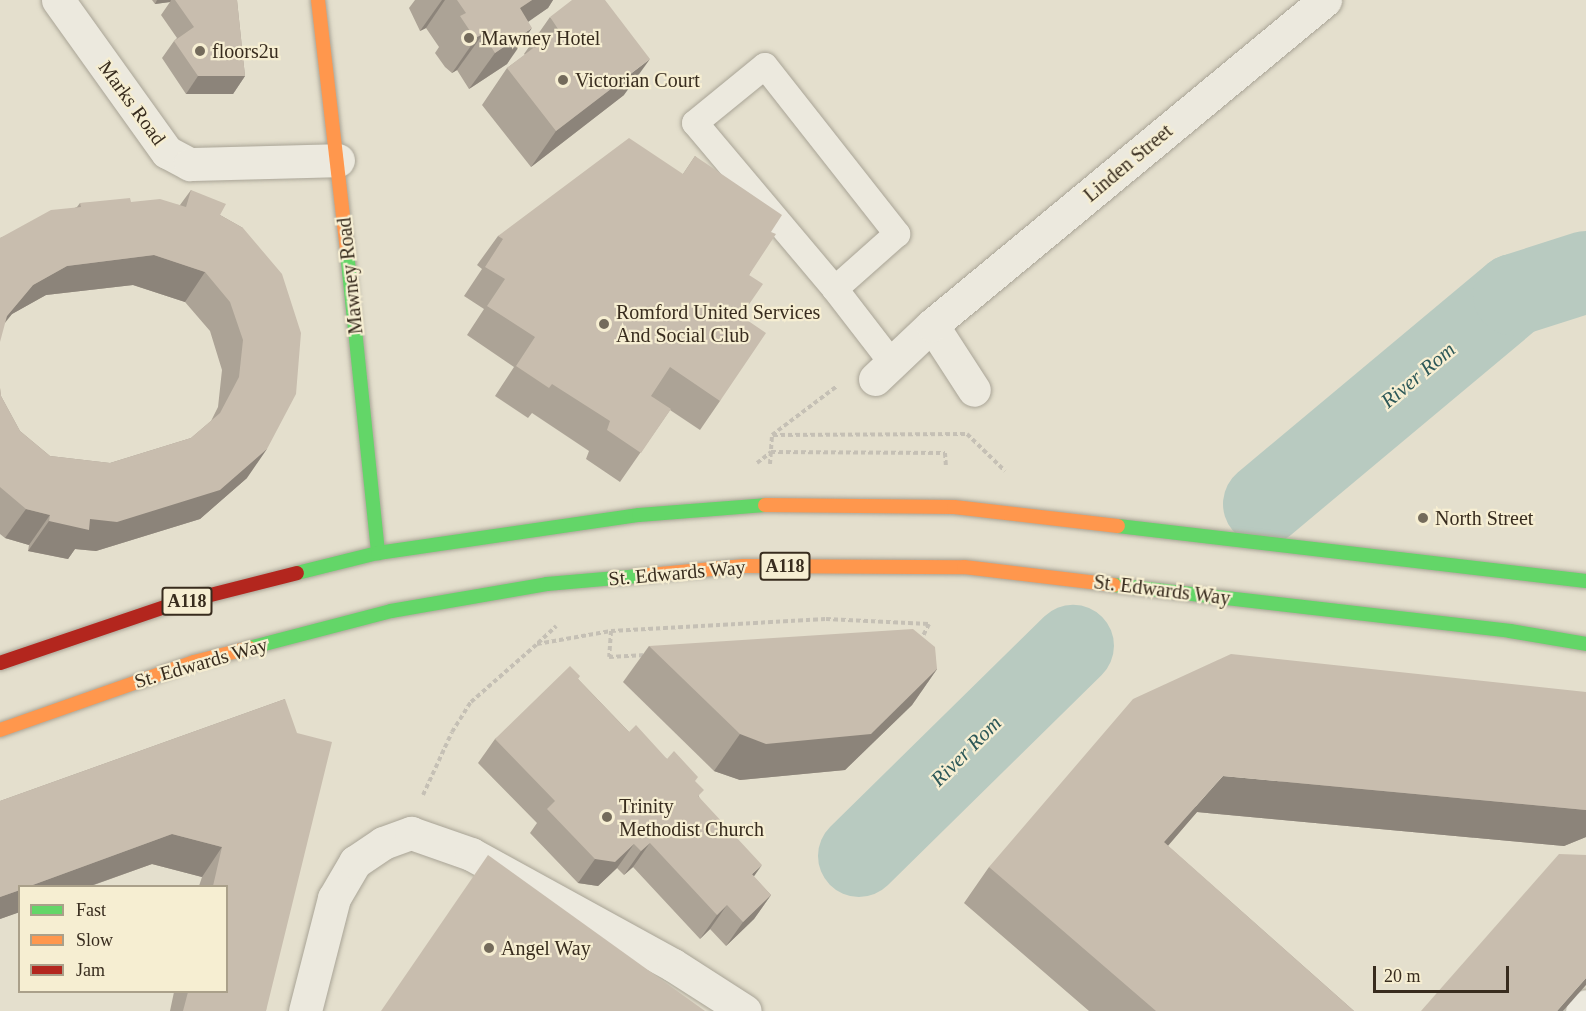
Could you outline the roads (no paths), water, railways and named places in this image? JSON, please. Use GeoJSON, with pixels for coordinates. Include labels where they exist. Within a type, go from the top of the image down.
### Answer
{"type":"FeatureCollection","features":[{"type":"Feature","properties":{"kind":"main road","name":"Mawney Road"},"geometry":{"type":"LineString","coordinates":[[318,0],[338,160],[378,554]]}},
{"type":"Feature","properties":{"kind":"main road","name":"A118"},"geometry":{"type":"LineString","coordinates":[[0,663],[167,606],[378,554],[639,515],[770,505],[954,507],[1586,581]]}},
{"type":"Feature","properties":{"kind":"main road","name":"St. Edwards Way"},"geometry":{"type":"LineString","coordinates":[[0,730],[194,662],[391,611],[548,584],[744,566],[964,567],[1510,631],[1586,644]]}},
{"type":"Feature","properties":{"kind":"street","name":"Marks Road"},"geometry":{"type":"LineString","coordinates":[[58,0],[167,152],[190,164],[338,160]]}},
{"type":"Feature","properties":{"kind":"street","name":"Linden Street"},"geometry":{"type":"LineString","coordinates":[[883,371],[932,325],[1325,0]]}},
{"type":"Feature","properties":{"kind":"street"},"geometry":{"type":"LineString","coordinates":[[932,325],[974,390]]}},
{"type":"Feature","properties":{"kind":"street"},"geometry":{"type":"LineString","coordinates":[[305,1011],[334,898],[355,862],[383,843],[411,833],[471,854],[673,965],[745,1011]]}},
{"type":"Feature","properties":{"kind":"street"},"geometry":{"type":"LineString","coordinates":[[1582,1011],[1586,1006]]}},
{"type":"Feature","properties":{"kind":"lane"},"geometry":{"type":"LineString","coordinates":[[835,289],[897,234],[765,66],[695,123],[835,289],[883,371]]}},
{"type":"Feature","properties":{"kind":"waterway","name":"River Rom"},"geometry":{"type":"LineString","coordinates":[[1264,504],[1514,295],[1586,272]]}},
{"type":"Feature","properties":{"kind":"waterway","name":"River Rom"},"geometry":{"type":"LineString","coordinates":[[859,856],[1073,646]]}},
{"type":"Feature","properties":{"kind":"place","name":"Mawney Hotel"},"geometry":{"type":"Point","coordinates":[469,38]}},
{"type":"Feature","properties":{"kind":"place","name":"floors2u"},"geometry":{"type":"Point","coordinates":[200,51]}},
{"type":"Feature","properties":{"kind":"place","name":"Victorian Court"},"geometry":{"type":"Point","coordinates":[563,80]}},
{"type":"Feature","properties":{"kind":"place","name":"Romford United Services And Social Club"},"geometry":{"type":"Point","coordinates":[604,324]}},
{"type":"Feature","properties":{"kind":"place","name":"North Street"},"geometry":{"type":"Point","coordinates":[1423,518]}},
{"type":"Feature","properties":{"kind":"place","name":"Trinity Methodist Church"},"geometry":{"type":"Point","coordinates":[607,817]}},
{"type":"Feature","properties":{"kind":"place","name":"Angel Way"},"geometry":{"type":"Point","coordinates":[489,948]}}]}
